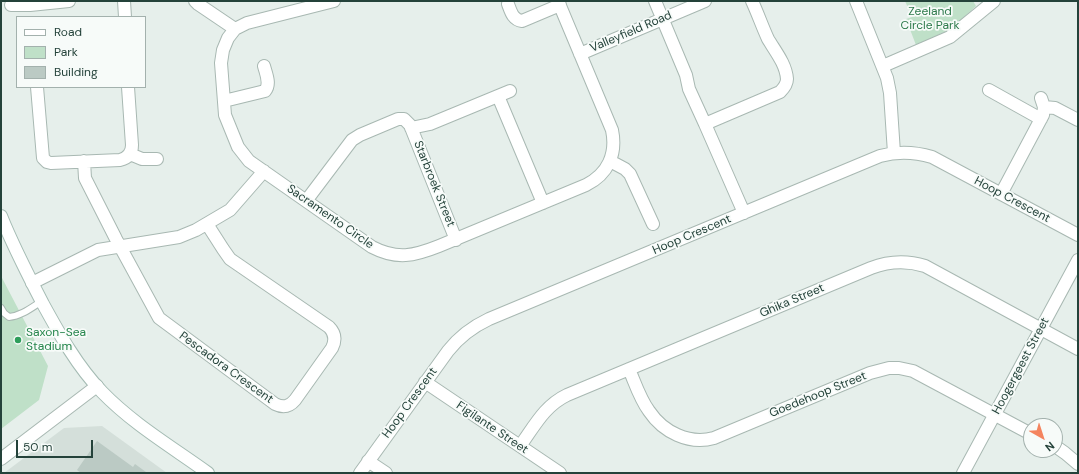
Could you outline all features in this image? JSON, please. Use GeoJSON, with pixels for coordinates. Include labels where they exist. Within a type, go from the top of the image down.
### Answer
{"type":"FeatureCollection","features":[{"type":"Feature","properties":{"kind":"street"},"geometry":{"type":"LineString","coordinates":[[11,5],[30,11],[69,1]]}},
{"type":"Feature","properties":{"kind":"street"},"geometry":{"type":"LineString","coordinates":[[124,1],[126,16]]}},
{"type":"Feature","properties":{"kind":"street"},"geometry":{"type":"LineString","coordinates":[[195,1],[235,29],[247,23],[334,1]]}},
{"type":"Feature","properties":{"kind":"street"},"geometry":{"type":"LineString","coordinates":[[655,1],[686,75],[689,89],[744,213]]}},
{"type":"Feature","properties":{"kind":"street","name":"Valleyfield Road"},"geometry":{"type":"LineString","coordinates":[[580,54],[705,1]]}},
{"type":"Feature","properties":{"kind":"street"},"geometry":{"type":"LineString","coordinates":[[705,124],[780,92],[786,86],[786,74],[752,1]]}},
{"type":"Feature","properties":{"kind":"street"},"geometry":{"type":"LineString","coordinates":[[856,1],[883,66],[890,93],[894,153]]}},
{"type":"Feature","properties":{"kind":"street"},"geometry":{"type":"LineString","coordinates":[[883,66],[950,37],[994,1]]}},
{"type":"Feature","properties":{"kind":"street"},"geometry":{"type":"LineString","coordinates":[[508,4],[514,17],[519,21],[559,3]]}},
{"type":"Feature","properties":{"kind":"street","name":"Sacramento Circle"},"geometry":{"type":"LineString","coordinates":[[235,29],[228,38],[221,56],[225,115],[238,147],[249,161],[372,247],[386,254],[403,256],[421,254],[456,240],[592,182],[603,173],[610,161],[614,145],[612,130],[559,3]]}},
{"type":"Feature","properties":{"kind":"street"},"geometry":{"type":"LineString","coordinates":[[224,101],[265,91],[268,83],[264,66]]}},
{"type":"Feature","properties":{"kind":"street"},"geometry":{"type":"LineString","coordinates":[[37,88],[43,155],[45,160],[51,163],[120,160],[130,154],[132,144],[128,88]]}},
{"type":"Feature","properties":{"kind":"street"},"geometry":{"type":"LineString","coordinates":[[989,90],[1041,119]]}},
{"type":"Feature","properties":{"kind":"street"},"geometry":{"type":"LineString","coordinates":[[306,201],[349,144],[356,138],[398,119],[407,121],[411,128],[430,124],[510,91]]}},
{"type":"Feature","properties":{"kind":"street"},"geometry":{"type":"LineString","coordinates":[[498,96],[543,203]]}},
{"type":"Feature","properties":{"kind":"street"},"geometry":{"type":"LineString","coordinates":[[1001,194],[1043,115],[1042,103],[1078,120]]}},
{"type":"Feature","properties":{"kind":"street","name":"Starbroek Street"},"geometry":{"type":"LineString","coordinates":[[411,128],[456,240]]}},
{"type":"Feature","properties":{"kind":"street","name":"Hoop Crescent"},"geometry":{"type":"LineString","coordinates":[[360,473],[453,344],[466,332],[481,323],[875,158],[894,153],[912,153],[932,157],[1078,235]]}},
{"type":"Feature","properties":{"kind":"street"},"geometry":{"type":"LineString","coordinates":[[130,154],[142,159],[157,159]]}},
{"type":"Feature","properties":{"kind":"street"},"geometry":{"type":"LineString","coordinates":[[84,161],[85,178],[120,246]]}},
{"type":"Feature","properties":{"kind":"street"},"geometry":{"type":"LineString","coordinates":[[610,161],[625,169],[630,174],[653,224]]}},
{"type":"Feature","properties":{"kind":"street"},"geometry":{"type":"LineString","coordinates":[[32,283],[92,252],[179,237],[188,234],[230,210],[264,171]]}},
{"type":"Feature","properties":{"kind":"street"},"geometry":{"type":"LineString","coordinates":[[1,216],[32,283],[70,352],[97,386],[136,421],[208,473]]}},
{"type":"Feature","properties":{"kind":"street","name":"Pescadora Crescent"},"geometry":{"type":"LineString","coordinates":[[120,246],[154,310],[162,321],[275,404],[282,406],[289,405],[295,400],[332,348],[335,341],[334,333],[329,327],[230,259],[207,224]]}},
{"type":"Feature","properties":{"kind":"street","name":"Hoogergeest Street"},"geometry":{"type":"LineString","coordinates":[[963,473],[1078,260]]}},
{"type":"Feature","properties":{"kind":"street","name":"Ghika Street"},"geometry":{"type":"LineString","coordinates":[[520,446],[543,412],[555,401],[885,263],[897,261],[911,262],[925,266],[1078,349]]}},
{"type":"Feature","properties":{"kind":"street","name":"Goedehoop Street"},"geometry":{"type":"LineString","coordinates":[[629,369],[644,403],[654,418],[677,435],[695,440],[714,438],[870,373],[889,368],[906,369],[919,373],[1023,430]]}},
{"type":"Feature","properties":{"kind":"street","name":"Figilante Street"},"geometry":{"type":"LineString","coordinates":[[425,382],[560,473]]}},
{"type":"Feature","properties":{"kind":"street"},"geometry":{"type":"LineString","coordinates":[[1,460],[97,386]]}},
{"type":"Feature","properties":{"kind":"street"},"geometry":{"type":"LineString","coordinates":[[1063,452],[1078,464]]}},
{"type":"Feature","properties":{"kind":"street"},"geometry":{"type":"LineString","coordinates":[[368,461],[386,473]]}},
{"type":"Feature","properties":{"kind":"lane"},"geometry":{"type":"LineString","coordinates":[[1,308],[9,317],[13,317],[21,314],[42,301]]}},
{"type":"Feature","properties":{"kind":"shaded area"},"geometry":{"type":"Polygon","coordinates":[[[102,426],[167,473],[4,473],[64,428],[102,426]]]}},
{"type":"Feature","properties":{"kind":"green space","name":"Zeeland Circle Park"},"geometry":{"type":"Polygon","coordinates":[[[905,1],[973,1],[976,6],[951,29],[916,45],[906,19],[912,17],[905,1]]]}},
{"type":"Feature","properties":{"kind":"green space","name":"Saxon-Sea Stadium"},"geometry":{"type":"Polygon","coordinates":[[[1,276],[48,366],[39,400],[1,429],[1,276]]]}},
{"type":"Feature","properties":{"kind":"building"},"geometry":{"type":"Polygon","coordinates":[[[97,441],[133,467],[135,464],[146,472],[81,473],[77,470],[97,441]]]}},
{"type":"Feature","properties":{"kind":"place","name":"Saxon-Sea Stadium"},"geometry":{"type":"Point","coordinates":[18,340]}}]}
